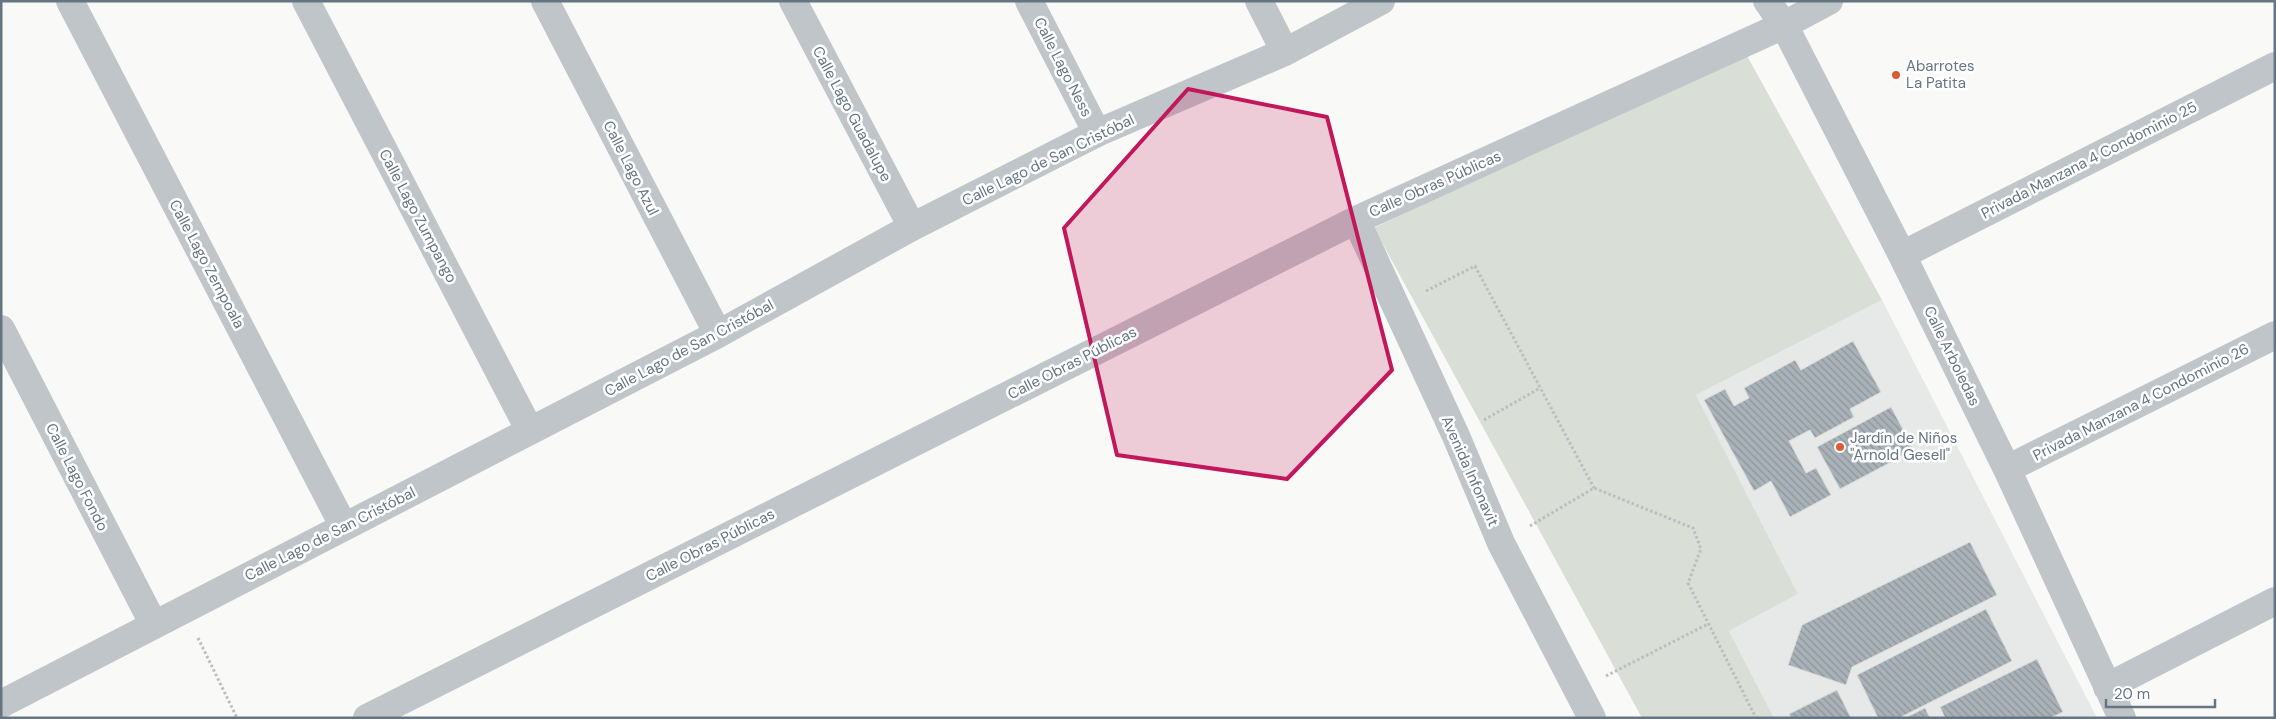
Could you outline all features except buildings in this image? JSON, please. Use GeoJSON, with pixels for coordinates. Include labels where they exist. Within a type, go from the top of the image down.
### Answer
{"type":"FeatureCollection","features":[{"type":"Feature","properties":{"kind":"street","name":"Calle Lago Zempoala"},"geometry":{"type":"LineString","coordinates":[[70,1],[344,527]]}},
{"type":"Feature","properties":{"kind":"street","name":"Calle Lago Zumpango"},"geometry":{"type":"LineString","coordinates":[[306,1],[530,431]]}},
{"type":"Feature","properties":{"kind":"street","name":"Calle Lago Azul"},"geometry":{"type":"LineString","coordinates":[[545,1],[718,334]]}},
{"type":"Feature","properties":{"kind":"street","name":"Calle Lago Guadalupe"},"geometry":{"type":"LineString","coordinates":[[793,1],[912,227]]}},
{"type":"Feature","properties":{"kind":"street","name":"Calle Lago Ness"},"geometry":{"type":"LineString","coordinates":[[1029,1],[1097,133]]}},
{"type":"Feature","properties":{"kind":"street"},"geometry":{"type":"LineString","coordinates":[[1259,1],[1285,52]]}},
{"type":"Feature","properties":{"kind":"street","name":"Calle Lago de San Cristóbal"},"geometry":{"type":"LineString","coordinates":[[1,704],[718,334],[912,227],[1097,133],[1285,52],[1381,1]]}},
{"type":"Feature","properties":{"kind":"street","name":"Calle Arboledas"},"geometry":{"type":"LineString","coordinates":[[1767,1],[1784,25],[1902,255],[2007,469],[2122,718]]}},
{"type":"Feature","properties":{"kind":"street","name":"Calle Obras Públicas"},"geometry":{"type":"LineString","coordinates":[[368,718],[1356,220],[1784,25],[1828,1]]}},
{"type":"Feature","properties":{"kind":"street","name":"Privada Manzana 4 Condominio 25"},"geometry":{"type":"LineString","coordinates":[[1902,255],[2275,66]]}},
{"type":"Feature","properties":{"kind":"street","name":"Avenida Infonavit"},"geometry":{"type":"LineString","coordinates":[[1356,220],[1456,436],[1502,543],[1592,718]]}},
{"type":"Feature","properties":{"kind":"street","name":"Calle Lago Fondo"},"geometry":{"type":"LineString","coordinates":[[1,329],[154,625]]}},
{"type":"Feature","properties":{"kind":"street","name":"Privada Manzana 4 Condominio 26"},"geometry":{"type":"LineString","coordinates":[[2007,469],[2275,335]]}},
{"type":"Feature","properties":{"kind":"street"},"geometry":{"type":"LineString","coordinates":[[2107,687],[2275,601]]}},
{"type":"Feature","properties":{"kind":"path"},"geometry":{"type":"LineString","coordinates":[[1395,306],[1475,266],[1594,488],[1693,528],[1701,549],[1688,582],[1756,718]]}},
{"type":"Feature","properties":{"kind":"path"},"geometry":{"type":"LineString","coordinates":[[1456,436],[1540,388]]}},
{"type":"Feature","properties":{"kind":"path"},"geometry":{"type":"LineString","coordinates":[[1502,543],[1594,488]]}},
{"type":"Feature","properties":{"kind":"path"},"geometry":{"type":"LineString","coordinates":[[184,610],[237,718]]}},
{"type":"Feature","properties":{"kind":"path"},"geometry":{"type":"LineString","coordinates":[[1578,690],[1708,624]]}},
{"type":"Feature","properties":{"kind":"highlighted area"},"geometry":{"type":"Polygon","coordinates":[[[1188,89],[1327,117],[1392,370],[1287,479],[1117,455],[1064,228],[1188,89]]]}},
{"type":"Feature","properties":{"kind":"shaded area"},"geometry":{"type":"Polygon","coordinates":[[[1741,45],[1882,300],[1696,395],[1798,594],[1729,631],[1774,718],[1642,718],[1374,228],[1741,45]]]}},
{"type":"Feature","properties":{"kind":"shaded area"},"geometry":{"type":"Polygon","coordinates":[[[1882,300],[2097,718],[1774,718],[1729,631],[1798,594],[1696,395],[1882,300]]]}},
{"type":"Feature","properties":{"kind":"place","name":"Abarrotes La Patita"},"geometry":{"type":"Point","coordinates":[1896,75]}},
{"type":"Feature","properties":{"kind":"place","name":"Jardín de Niños \"Arnold Gesell\""},"geometry":{"type":"Point","coordinates":[1840,447]}}]}
